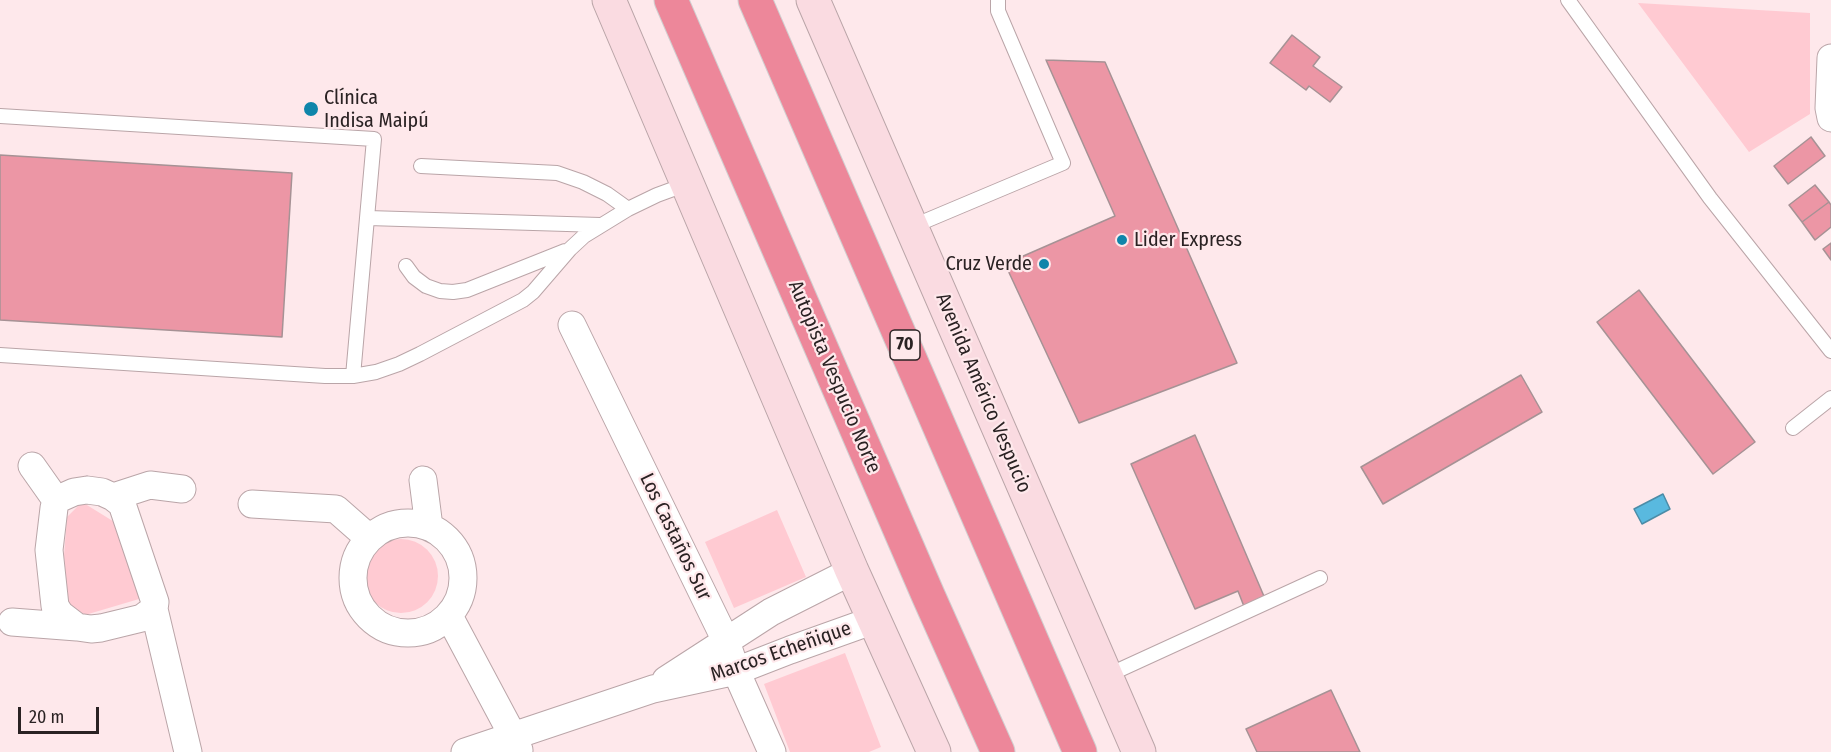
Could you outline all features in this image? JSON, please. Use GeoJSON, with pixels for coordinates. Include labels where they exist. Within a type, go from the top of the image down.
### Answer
{"type":"FeatureCollection","features":[{"type":"Feature","properties":{"kind":"highway","name":"Autopista Vespucio Norte"},"geometry":{"type":"LineString","coordinates":[[671,0],[923,585],[998,752]]}},
{"type":"Feature","properties":{"kind":"highway","name":"70"},"geometry":{"type":"LineString","coordinates":[[755,0],[1080,752]]}},
{"type":"Feature","properties":{"kind":"main road"},"geometry":{"type":"LineString","coordinates":[[609,0],[852,571],[934,752]]}},
{"type":"Feature","properties":{"kind":"main road","name":"Avenida Américo Vespucio"},"geometry":{"type":"LineString","coordinates":[[813,0],[1139,752]]}},
{"type":"Feature","properties":{"kind":"street"},"geometry":{"type":"LineString","coordinates":[[1831,58],[1829,108],[1831,118]]}},
{"type":"Feature","properties":{"kind":"street","name":"Los Castaños Sur"},"geometry":{"type":"LineString","coordinates":[[572,325],[726,641],[736,671],[772,752]]}},
{"type":"Feature","properties":{"kind":"street"},"geometry":{"type":"LineString","coordinates":[[32,466],[56,500],[49,550],[55,606],[60,614],[77,627]]}},
{"type":"Feature","properties":{"kind":"street"},"geometry":{"type":"LineString","coordinates":[[423,480],[429,527]]}},
{"type":"Feature","properties":{"kind":"street"},"geometry":{"type":"LineString","coordinates":[[113,497],[150,485],[182,489]]}},
{"type":"Feature","properties":{"kind":"street"},"geometry":{"type":"LineString","coordinates":[[56,500],[74,492],[87,490],[102,492],[122,504],[155,602],[154,609],[188,752]]}},
{"type":"Feature","properties":{"kind":"street"},"geometry":{"type":"LineString","coordinates":[[252,504],[336,509],[369,538]]}},
{"type":"Feature","properties":{"kind":"street"},"geometry":{"type":"LineString","coordinates":[[398,523],[414,523],[429,527],[445,536],[456,550],[463,566],[464,584],[459,601],[449,616],[431,629],[410,634],[388,630],[369,618],[357,600],[352,578],[357,556],[369,538],[382,529],[398,523]]}},
{"type":"Feature","properties":{"kind":"street","name":"Marcos Echeñique"},"geometry":{"type":"LineString","coordinates":[[653,689],[771,612],[852,571]]}},
{"type":"Feature","properties":{"kind":"street"},"geometry":{"type":"LineString","coordinates":[[12,622],[91,629],[142,618],[154,609]]}},
{"type":"Feature","properties":{"kind":"street"},"geometry":{"type":"LineString","coordinates":[[449,616],[517,744]]}},
{"type":"Feature","properties":{"kind":"street","name":"Marcos Echeñique"},"geometry":{"type":"LineString","coordinates":[[465,752],[517,744],[653,689],[736,671],[874,620]]}},
{"type":"Feature","properties":{"kind":"lane"},"geometry":{"type":"LineString","coordinates":[[911,227],[1063,163],[998,11],[998,0]]}},
{"type":"Feature","properties":{"kind":"lane"},"geometry":{"type":"LineString","coordinates":[[1568,0],[1710,198],[1831,351]]}},
{"type":"Feature","properties":{"kind":"lane"},"geometry":{"type":"LineString","coordinates":[[0,117],[374,139],[353,376]]}},
{"type":"Feature","properties":{"kind":"lane"},"geometry":{"type":"LineString","coordinates":[[421,166],[557,173],[607,194],[628,209]]}},
{"type":"Feature","properties":{"kind":"lane"},"geometry":{"type":"LineString","coordinates":[[0,355],[353,376],[399,364],[523,300],[546,278],[570,249],[600,225],[657,195],[687,184]]}},
{"type":"Feature","properties":{"kind":"lane"},"geometry":{"type":"LineString","coordinates":[[368,218],[600,225]]}},
{"type":"Feature","properties":{"kind":"lane"},"geometry":{"type":"LineString","coordinates":[[406,266],[414,277],[426,286],[440,291],[453,292],[467,290],[570,249]]}},
{"type":"Feature","properties":{"kind":"lane"},"geometry":{"type":"LineString","coordinates":[[1794,428],[1831,398]]}},
{"type":"Feature","properties":{"kind":"lane"},"geometry":{"type":"LineString","coordinates":[[1106,676],[1320,578]]}},
{"type":"Feature","properties":{"kind":"shaded area"},"geometry":{"type":"Polygon","coordinates":[[[1638,3],[1810,13],[1810,114],[1749,152],[1638,3]]]}},
{"type":"Feature","properties":{"kind":"shaded area"},"geometry":{"type":"Polygon","coordinates":[[[82,502],[116,523],[139,599],[85,615],[67,603],[64,556],[67,517],[82,502]]]}},
{"type":"Feature","properties":{"kind":"shaded area"},"geometry":{"type":"Polygon","coordinates":[[[777,510],[806,577],[734,608],[705,542],[777,510]]]}},
{"type":"Feature","properties":{"kind":"shaded area"},"geometry":{"type":"Polygon","coordinates":[[[401,539],[415,542],[427,550],[435,562],[438,576],[435,590],[427,602],[415,610],[401,613],[387,610],[375,602],[367,590],[364,576],[367,562],[375,550],[387,542],[401,539]]]}},
{"type":"Feature","properties":{"kind":"shaded area"},"geometry":{"type":"Polygon","coordinates":[[[845,653],[881,747],[869,752],[790,752],[764,684],[845,653]]]}},
{"type":"Feature","properties":{"kind":"water"},"geometry":{"type":"Polygon","coordinates":[[[1663,494],[1670,509],[1642,524],[1634,509],[1663,494]]]}},
{"type":"Feature","properties":{"kind":"building"},"geometry":{"type":"Polygon","coordinates":[[[1292,35],[1320,57],[1313,66],[1342,87],[1330,102],[1309,86],[1306,90],[1270,63],[1292,35]]]}},
{"type":"Feature","properties":{"kind":"building","name":"Lider Express"},"geometry":{"type":"Polygon","coordinates":[[[1046,60],[1105,62],[1237,363],[1079,423],[1005,264],[1115,216],[1046,60]]]}},
{"type":"Feature","properties":{"kind":"building"},"geometry":{"type":"Polygon","coordinates":[[[1811,137],[1825,156],[1788,184],[1774,166],[1811,137]]]}},
{"type":"Feature","properties":{"kind":"building"},"geometry":{"type":"Polygon","coordinates":[[[0,155],[292,173],[282,337],[0,320],[0,155]]]}},
{"type":"Feature","properties":{"kind":"building"},"geometry":{"type":"Polygon","coordinates":[[[1815,185],[1829,202],[1802,222],[1789,205],[1815,185]]]}},
{"type":"Feature","properties":{"kind":"building"},"geometry":{"type":"Polygon","coordinates":[[[1829,202],[1831,227],[1815,240],[1802,222],[1829,202]]]}},
{"type":"Feature","properties":{"kind":"building"},"geometry":{"type":"Polygon","coordinates":[[[1831,243],[1831,260],[1823,249],[1831,243]]]}},
{"type":"Feature","properties":{"kind":"building"},"geometry":{"type":"Polygon","coordinates":[[[1639,290],[1755,442],[1713,474],[1597,322],[1639,290]]]}},
{"type":"Feature","properties":{"kind":"building"},"geometry":{"type":"Polygon","coordinates":[[[1521,375],[1542,412],[1383,504],[1361,467],[1521,375]]]}},
{"type":"Feature","properties":{"kind":"building"},"geometry":{"type":"Polygon","coordinates":[[[1195,435],[1266,601],[1245,609],[1238,591],[1195,609],[1131,464],[1195,435]]]}},
{"type":"Feature","properties":{"kind":"building"},"geometry":{"type":"Polygon","coordinates":[[[1331,690],[1360,752],[1257,752],[1246,729],[1331,690]]]}},
{"type":"Feature","properties":{"kind":"place","name":"Clínica Indisa Maipú"},"geometry":{"type":"Point","coordinates":[311,109]}},
{"type":"Feature","properties":{"kind":"place","name":"Lider Express"},"geometry":{"type":"Point","coordinates":[1122,240]}},
{"type":"Feature","properties":{"kind":"place","name":"Cruz Verde"},"geometry":{"type":"Point","coordinates":[1044,264]}}]}
